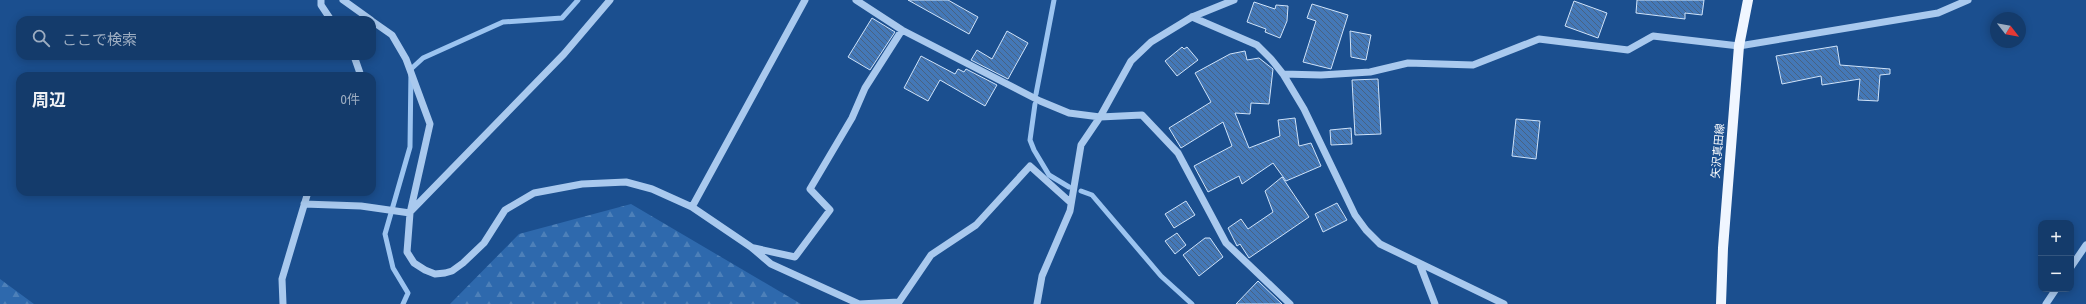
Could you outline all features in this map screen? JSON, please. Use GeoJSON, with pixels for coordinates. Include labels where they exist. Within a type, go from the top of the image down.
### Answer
{"type":"FeatureCollection","features":[{"type":"Feature","properties":{"kind":"main road","name":"矢沢真田線"},"geometry":{"type":"LineString","coordinates":[[1721,304],[1722,248],[1739,46],[1748,0]]}},
{"type":"Feature","properties":{"kind":"street"},"geometry":{"type":"LineString","coordinates":[[321,0],[321,5],[328,16]]}},
{"type":"Feature","properties":{"kind":"street"},"geometry":{"type":"LineString","coordinates":[[343,0],[366,16]]}},
{"type":"Feature","properties":{"kind":"street"},"geometry":{"type":"LineString","coordinates":[[410,212],[564,54],[610,0]]}},
{"type":"Feature","properties":{"kind":"street"},"geometry":{"type":"LineString","coordinates":[[692,207],[805,0]]}},
{"type":"Feature","properties":{"kind":"street"},"geometry":{"type":"LineString","coordinates":[[856,0],[902,30],[1040,101],[1069,113],[1100,117],[1142,115],[1178,153],[1226,243],[1290,304]]}},
{"type":"Feature","properties":{"kind":"street"},"geometry":{"type":"LineString","coordinates":[[1037,304],[1042,276],[1070,211],[1070,202],[1081,145],[1100,117],[1131,61],[1151,42],[1192,17],[1234,0]]}},
{"type":"Feature","properties":{"kind":"street"},"geometry":{"type":"LineString","coordinates":[[1283,74],[1321,75],[1370,72],[1408,64],[1472,65],[1539,39],[1628,50],[1654,36],[1739,46],[1938,12],[1968,0]]}},
{"type":"Feature","properties":{"kind":"street"},"geometry":{"type":"LineString","coordinates":[[1192,17],[1258,45],[1283,74],[1318,135],[1355,215],[1366,230],[1380,244],[1420,265],[1504,304]]}},
{"type":"Feature","properties":{"kind":"street"},"geometry":{"type":"LineString","coordinates":[[376,23],[392,35],[406,59],[430,124],[410,212],[407,252],[414,263],[435,274],[452,271],[463,263],[484,243],[506,210],[534,193],[574,185],[626,182],[652,189],[692,207],[751,247],[771,264],[859,304],[898,302],[931,255],[976,224],[1030,166],[1070,202]]}},
{"type":"Feature","properties":{"kind":"street"},"geometry":{"type":"LineString","coordinates":[[751,247],[795,257],[824,220],[830,210],[810,189],[852,118],[865,88],[902,30]]}},
{"type":"Feature","properties":{"kind":"street"},"geometry":{"type":"LineString","coordinates":[[355,60],[360,72]]}},
{"type":"Feature","properties":{"kind":"street"},"geometry":{"type":"LineString","coordinates":[[283,304],[282,279],[307,196]]}},
{"type":"Feature","properties":{"kind":"street"},"geometry":{"type":"LineString","coordinates":[[304,204],[361,206],[410,212]]}},
{"type":"Feature","properties":{"kind":"street"},"geometry":{"type":"LineString","coordinates":[[2074,263],[2086,245]]}},
{"type":"Feature","properties":{"kind":"street"},"geometry":{"type":"LineString","coordinates":[[1420,265],[1435,304]]}},
{"type":"Feature","properties":{"kind":"street"},"geometry":{"type":"LineString","coordinates":[[2046,304],[2054,292]]}},
{"type":"Feature","properties":{"kind":"green space"},"geometry":{"type":"Polygon","coordinates":[[[631,204],[801,304],[450,304],[519,234],[631,204]]]}},
{"type":"Feature","properties":{"kind":"green space"},"geometry":{"type":"Polygon","coordinates":[[[0,279],[34,304],[0,304],[0,279]]]}},
{"type":"Feature","properties":{"kind":"building"},"geometry":{"type":"Polygon","coordinates":[[[908,0],[948,0],[978,17],[969,34],[908,0]]]}},
{"type":"Feature","properties":{"kind":"building"},"geometry":{"type":"Polygon","coordinates":[[[1637,0],[1704,0],[1702,15],[1685,13],[1685,19],[1636,13],[1637,0]]]}},
{"type":"Feature","properties":{"kind":"building"},"geometry":{"type":"Polygon","coordinates":[[[1574,1],[1607,13],[1598,38],[1565,26],[1574,1]]]}},
{"type":"Feature","properties":{"kind":"building"},"geometry":{"type":"Polygon","coordinates":[[[1254,2],[1275,9],[1276,5],[1288,6],[1287,21],[1280,38],[1265,32],[1266,29],[1247,22],[1254,2]]]}},
{"type":"Feature","properties":{"kind":"building"},"geometry":{"type":"Polygon","coordinates":[[[1312,4],[1348,15],[1331,69],[1303,62],[1316,21],[1307,18],[1312,4]]]}},
{"type":"Feature","properties":{"kind":"building"},"geometry":{"type":"Polygon","coordinates":[[[872,18],[895,32],[870,70],[848,57],[872,18]]]}},
{"type":"Feature","properties":{"kind":"building"},"geometry":{"type":"Polygon","coordinates":[[[1007,31],[1028,43],[1008,79],[971,60],[977,50],[992,59],[1007,31]]]}},
{"type":"Feature","properties":{"kind":"building"},"geometry":{"type":"Polygon","coordinates":[[[1350,31],[1371,35],[1366,60],[1351,57],[1350,31]]]}},
{"type":"Feature","properties":{"kind":"building"},"geometry":{"type":"Polygon","coordinates":[[[1837,46],[1840,65],[1890,69],[1890,74],[1880,75],[1878,101],[1858,100],[1860,79],[1822,85],[1821,76],[1782,84],[1776,56],[1837,46]]]}},
{"type":"Feature","properties":{"kind":"building"},"geometry":{"type":"Polygon","coordinates":[[[1182,47],[1184,49],[1187,47],[1198,60],[1177,76],[1165,61],[1182,47]]]}},
{"type":"Feature","properties":{"kind":"building"},"geometry":{"type":"Polygon","coordinates":[[[1245,51],[1247,60],[1259,58],[1273,69],[1269,104],[1251,103],[1250,114],[1235,113],[1249,148],[1280,136],[1278,120],[1295,118],[1299,146],[1311,143],[1321,166],[1286,181],[1273,163],[1242,184],[1239,176],[1208,192],[1194,166],[1232,146],[1223,122],[1181,148],[1169,128],[1211,102],[1195,73],[1230,54],[1245,51]]]}},
{"type":"Feature","properties":{"kind":"building"},"geometry":{"type":"Polygon","coordinates":[[[921,56],[955,74],[958,69],[964,72],[966,69],[997,85],[985,106],[940,80],[928,101],[904,88],[921,56]]]}},
{"type":"Feature","properties":{"kind":"building"},"geometry":{"type":"Polygon","coordinates":[[[1378,79],[1381,134],[1355,135],[1352,80],[1378,79]]]}},
{"type":"Feature","properties":{"kind":"building"},"geometry":{"type":"Polygon","coordinates":[[[1516,119],[1540,121],[1536,159],[1512,156],[1516,119]]]}},
{"type":"Feature","properties":{"kind":"building"},"geometry":{"type":"Polygon","coordinates":[[[1351,128],[1352,144],[1331,145],[1330,130],[1351,128]]]}},
{"type":"Feature","properties":{"kind":"building"},"geometry":{"type":"Polygon","coordinates":[[[1282,177],[1309,217],[1249,258],[1240,244],[1237,246],[1228,228],[1241,219],[1248,229],[1273,212],[1265,191],[1282,177]]]}},
{"type":"Feature","properties":{"kind":"building"},"geometry":{"type":"Polygon","coordinates":[[[1186,201],[1195,215],[1174,228],[1165,214],[1186,201]]]}},
{"type":"Feature","properties":{"kind":"building"},"geometry":{"type":"Polygon","coordinates":[[[1337,203],[1347,220],[1323,232],[1315,214],[1337,203]]]}},
{"type":"Feature","properties":{"kind":"building"},"geometry":{"type":"Polygon","coordinates":[[[1177,233],[1186,245],[1175,254],[1165,241],[1177,233]]]}},
{"type":"Feature","properties":{"kind":"building"},"geometry":{"type":"Polygon","coordinates":[[[1205,238],[1210,238],[1223,257],[1199,276],[1183,255],[1205,238]]]}},
{"type":"Feature","properties":{"kind":"building"},"geometry":{"type":"Polygon","coordinates":[[[1258,281],[1282,304],[1236,304],[1258,281]]]}},
{"type":"Feature","properties":{"kind":"waterway"},"geometry":{"type":"LineString","coordinates":[[403,304],[408,293],[393,268],[385,234],[410,147],[411,69],[423,58],[503,22],[562,18],[578,0]]}},
{"type":"Feature","properties":{"kind":"waterway"},"geometry":{"type":"LineString","coordinates":[[1036,94],[1054,0]]}},
{"type":"Feature","properties":{"kind":"waterway"},"geometry":{"type":"LineString","coordinates":[[1035,104],[1030,140],[1034,150],[1049,175],[1069,187]]}},
{"type":"Feature","properties":{"kind":"waterway"},"geometry":{"type":"LineString","coordinates":[[1081,191],[1092,195],[1161,276],[1192,304]]}}]}
